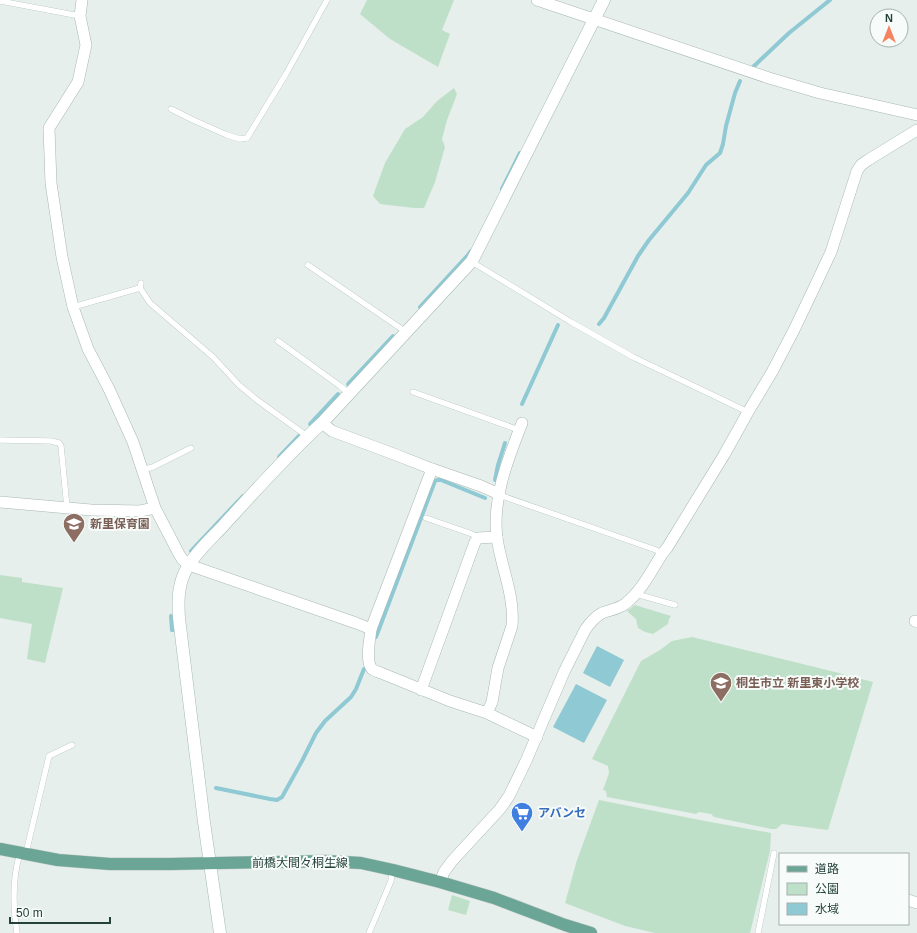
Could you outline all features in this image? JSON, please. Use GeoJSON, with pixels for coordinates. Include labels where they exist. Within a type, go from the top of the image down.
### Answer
{"type":"FeatureCollection","features":[{"type":"Feature","properties":{"kind":"main road","name":"前橋大間々桐生線"},"geometry":{"type":"LineString","coordinates":[[0,849],[58,860],[104,864],[209,864],[326,861],[361,863],[440,882],[494,898],[565,925],[591,933]]}},
{"type":"Feature","properties":{"kind":"street"},"geometry":{"type":"LineString","coordinates":[[82,0],[80,16],[86,45],[78,82],[49,128],[51,183],[57,229],[73,307],[88,350],[109,389],[130,435],[155,508],[179,554],[189,565],[371,629]]}},
{"type":"Feature","properties":{"kind":"street"},"geometry":{"type":"LineString","coordinates":[[537,0],[769,78],[820,93],[917,115]]}},
{"type":"Feature","properties":{"kind":"street"},"geometry":{"type":"LineString","coordinates":[[220,933],[209,864],[179,618],[178,601],[182,580],[189,565],[247,499],[307,436],[322,423],[472,261],[604,0]]}},
{"type":"Feature","properties":{"kind":"street"},"geometry":{"type":"LineString","coordinates":[[440,882],[444,872],[452,861],[500,809],[509,796],[584,630],[602,613],[618,608],[636,594],[667,548],[724,455],[772,372],[831,252],[857,171],[861,165],[868,160],[917,130]]}},
{"type":"Feature","properties":{"kind":"street"},"geometry":{"type":"LineString","coordinates":[[322,423],[332,431],[499,494]]}},
{"type":"Feature","properties":{"kind":"street"},"geometry":{"type":"LineString","coordinates":[[487,713],[492,702],[498,668],[512,626],[511,601],[499,550],[496,523],[499,494],[520,426]]}},
{"type":"Feature","properties":{"kind":"street"},"geometry":{"type":"LineString","coordinates":[[432,470],[371,629],[368,653],[370,665],[373,670],[450,701],[487,713],[537,736]]}},
{"type":"Feature","properties":{"kind":"street"},"geometry":{"type":"LineString","coordinates":[[0,502],[91,510],[140,511],[155,508]]}},
{"type":"Feature","properties":{"kind":"street"},"geometry":{"type":"LineString","coordinates":[[421,690],[475,542],[478,538],[497,537]]}},
{"type":"Feature","properties":{"kind":"lane"},"geometry":{"type":"LineString","coordinates":[[171,109],[227,135],[240,139],[247,138],[286,74],[327,0]]}},
{"type":"Feature","properties":{"kind":"lane"},"geometry":{"type":"LineString","coordinates":[[0,1],[80,16]]}},
{"type":"Feature","properties":{"kind":"lane"},"geometry":{"type":"LineString","coordinates":[[472,261],[633,357],[748,412]]}},
{"type":"Feature","properties":{"kind":"lane"},"geometry":{"type":"LineString","coordinates":[[308,265],[406,332]]}},
{"type":"Feature","properties":{"kind":"lane"},"geometry":{"type":"LineString","coordinates":[[73,307],[141,286],[150,302],[213,356],[239,385],[307,436]]}},
{"type":"Feature","properties":{"kind":"lane"},"geometry":{"type":"LineString","coordinates":[[278,342],[349,393]]}},
{"type":"Feature","properties":{"kind":"lane"},"geometry":{"type":"LineString","coordinates":[[413,392],[520,426]]}},
{"type":"Feature","properties":{"kind":"lane"},"geometry":{"type":"LineString","coordinates":[[0,440],[51,441],[59,443],[61,446],[67,508]]}},
{"type":"Feature","properties":{"kind":"lane"},"geometry":{"type":"LineString","coordinates":[[142,470],[152,468],[191,448]]}},
{"type":"Feature","properties":{"kind":"lane"},"geometry":{"type":"LineString","coordinates":[[499,494],[512,500],[656,550],[662,554]]}},
{"type":"Feature","properties":{"kind":"lane"},"geometry":{"type":"LineString","coordinates":[[426,518],[472,534],[478,538]]}},
{"type":"Feature","properties":{"kind":"lane"},"geometry":{"type":"LineString","coordinates":[[636,594],[674,605]]}},
{"type":"Feature","properties":{"kind":"lane"},"geometry":{"type":"LineString","coordinates":[[17,933],[14,912],[16,864],[23,853],[49,756],[72,745]]}},
{"type":"Feature","properties":{"kind":"lane"},"geometry":{"type":"LineString","coordinates":[[758,933],[774,853]]}},
{"type":"Feature","properties":{"kind":"lane"},"geometry":{"type":"LineString","coordinates":[[369,933],[391,881],[392,870]]}},
{"type":"Feature","properties":{"kind":"green space"},"geometry":{"type":"Polygon","coordinates":[[[367,0],[454,0],[442,30],[450,34],[438,67],[390,39],[360,14],[367,0]]]}},
{"type":"Feature","properties":{"kind":"green space"},"geometry":{"type":"Polygon","coordinates":[[[454,88],[457,94],[447,120],[442,139],[445,147],[435,182],[424,208],[380,204],[373,196],[385,163],[405,129],[423,117],[437,101],[454,88]]]}},
{"type":"Feature","properties":{"kind":"green space"},"geometry":{"type":"Polygon","coordinates":[[[0,575],[22,578],[22,582],[63,588],[45,663],[27,659],[32,624],[0,618],[0,575]]]}},
{"type":"Feature","properties":{"kind":"green space"},"geometry":{"type":"Polygon","coordinates":[[[635,605],[671,616],[668,624],[653,634],[638,628],[636,619],[627,611],[635,605]]]}},
{"type":"Feature","properties":{"kind":"green space"},"geometry":{"type":"Polygon","coordinates":[[[692,637],[873,682],[828,830],[782,824],[776,829],[771,829],[714,817],[711,814],[699,812],[696,814],[607,797],[606,791],[603,790],[609,773],[608,766],[592,759],[641,661],[672,641],[692,637]]]}},
{"type":"Feature","properties":{"kind":"green space"},"geometry":{"type":"Polygon","coordinates":[[[599,800],[771,833],[770,851],[750,933],[655,933],[625,926],[565,903],[577,860],[599,800]]]}},
{"type":"Feature","properties":{"kind":"green space"},"geometry":{"type":"Polygon","coordinates":[[[452,895],[470,901],[466,915],[448,910],[452,895]]]}},
{"type":"Feature","properties":{"kind":"water"},"geometry":{"type":"Polygon","coordinates":[[[597,646],[624,660],[610,687],[583,673],[597,646]]]}},
{"type":"Feature","properties":{"kind":"water"},"geometry":{"type":"Polygon","coordinates":[[[576,684],[607,700],[584,743],[553,727],[576,684]]]}},
{"type":"Feature","properties":{"kind":"waterway"},"geometry":{"type":"LineString","coordinates":[[753,67],[789,33],[830,0]]}},
{"type":"Feature","properties":{"kind":"waterway"},"geometry":{"type":"LineString","coordinates":[[599,324],[604,318],[638,256],[649,240],[688,193],[706,165],[720,153],[735,93],[740,81]]}},
{"type":"Feature","properties":{"kind":"waterway"},"geometry":{"type":"LineString","coordinates":[[502,189],[520,153]]}},
{"type":"Feature","properties":{"kind":"waterway"},"geometry":{"type":"LineString","coordinates":[[420,307],[471,251]]}},
{"type":"Feature","properties":{"kind":"waterway"},"geometry":{"type":"LineString","coordinates":[[522,404],[558,325]]}},
{"type":"Feature","properties":{"kind":"waterway"},"geometry":{"type":"LineString","coordinates":[[348,384],[393,336]]}},
{"type":"Feature","properties":{"kind":"waterway"},"geometry":{"type":"LineString","coordinates":[[310,424],[338,394]]}},
{"type":"Feature","properties":{"kind":"waterway"},"geometry":{"type":"LineString","coordinates":[[279,457],[299,436]]}},
{"type":"Feature","properties":{"kind":"waterway"},"geometry":{"type":"LineString","coordinates":[[495,480],[505,443]]}},
{"type":"Feature","properties":{"kind":"waterway"},"geometry":{"type":"LineString","coordinates":[[376,637],[435,481],[441,480],[485,498]]}},
{"type":"Feature","properties":{"kind":"waterway"},"geometry":{"type":"LineString","coordinates":[[191,551],[243,496]]}},
{"type":"Feature","properties":{"kind":"waterway"},"geometry":{"type":"LineString","coordinates":[[171,616],[173,630]]}},
{"type":"Feature","properties":{"kind":"waterway"},"geometry":{"type":"LineString","coordinates":[[216,788],[277,800],[282,797],[316,733],[325,721],[351,697],[364,669]]}},
{"type":"Feature","properties":{"kind":"place","name":"新里保育園"},"geometry":{"type":"Point","coordinates":[74,544]}},
{"type":"Feature","properties":{"kind":"place","name":"桐生市立 新里東小学校"},"geometry":{"type":"Point","coordinates":[721,702]}},
{"type":"Feature","properties":{"kind":"place","name":"アバンセ"},"geometry":{"type":"Point","coordinates":[522,832]}}]}
